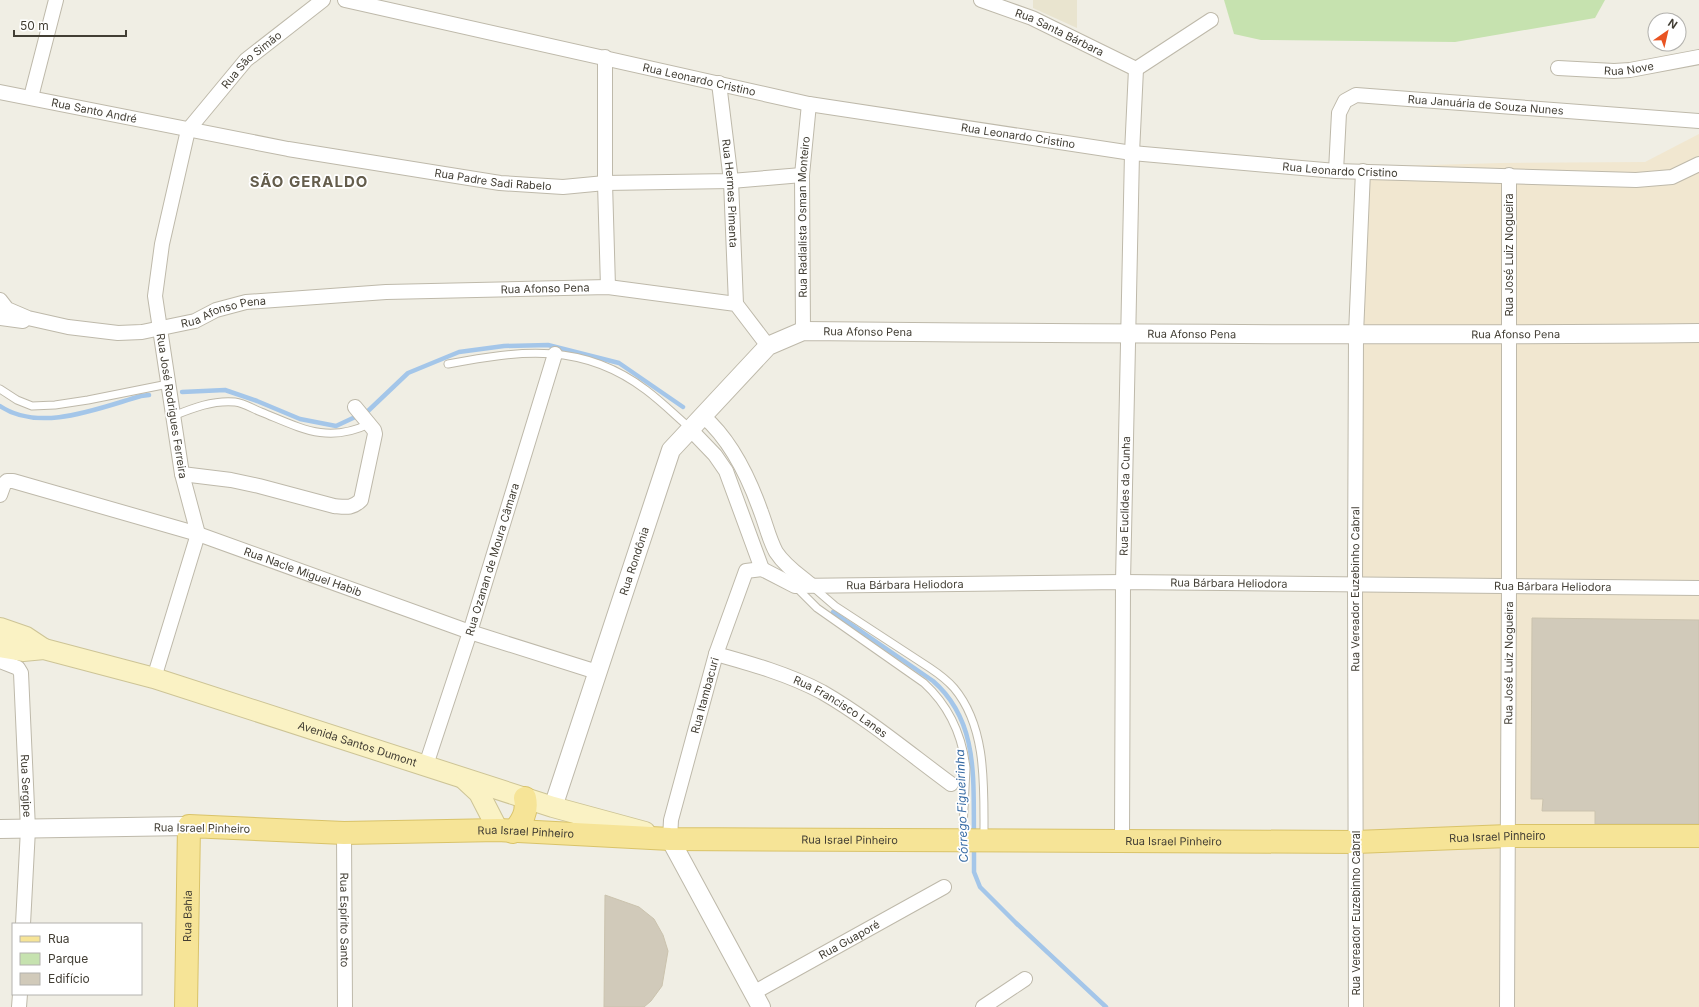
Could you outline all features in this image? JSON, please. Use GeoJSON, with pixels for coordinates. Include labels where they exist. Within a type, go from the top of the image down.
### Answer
{"type":"FeatureCollection","features":[{"type":"Feature","properties":{"kind":"main road","name":"Avenida Santos Dumont"},"geometry":{"type":"LineString","coordinates":[[0,628],[26,636],[44,649]]}},
{"type":"Feature","properties":{"kind":"main road","name":"Avenida Santos Dumont"},"geometry":{"type":"LineString","coordinates":[[0,647],[23,651],[44,649],[154,678],[426,765],[517,796],[670,839]]}},
{"type":"Feature","properties":{"kind":"main road"},"geometry":{"type":"LineString","coordinates":[[462,777],[479,793],[500,825]]}},
{"type":"Feature","properties":{"kind":"main road"},"geometry":{"type":"LineString","coordinates":[[517,796],[526,807],[523,820],[500,825],[496,802],[517,796]]}},
{"type":"Feature","properties":{"kind":"main road","name":"Rua Israel Pinheiro"},"geometry":{"type":"LineString","coordinates":[[189,826],[344,832],[500,825],[670,839],[959,834],[1023,840],[1356,842],[1508,836],[1699,836]]}},
{"type":"Feature","properties":{"kind":"main road","name":"Rua Bahia"},"geometry":{"type":"LineString","coordinates":[[186,1007],[189,826]]}},
{"type":"Feature","properties":{"kind":"street"},"geometry":{"type":"LineString","coordinates":[[31,97],[56,0]]}},
{"type":"Feature","properties":{"kind":"street","name":"Rua São Simão"},"geometry":{"type":"LineString","coordinates":[[188,130],[246,60],[323,0]]}},
{"type":"Feature","properties":{"kind":"street","name":"Rua Leonardo Cristino"},"geometry":{"type":"LineString","coordinates":[[345,0],[605,57],[809,104],[1132,153],[1336,171],[1636,180],[1672,177],[1699,164]]}},
{"type":"Feature","properties":{"kind":"street","name":"Rua Santa Bárbara"},"geometry":{"type":"LineString","coordinates":[[981,0],[1032,18],[1136,69]]}},
{"type":"Feature","properties":{"kind":"street"},"geometry":{"type":"LineString","coordinates":[[1132,153],[1136,69],[1211,20]]}},
{"type":"Feature","properties":{"kind":"street"},"geometry":{"type":"LineString","coordinates":[[605,57],[605,183],[608,287]]}},
{"type":"Feature","properties":{"kind":"street","name":"Rua Nove"},"geometry":{"type":"LineString","coordinates":[[1558,68],[1614,71],[1630,70],[1699,57]]}},
{"type":"Feature","properties":{"kind":"street","name":"Rua Hermes Pimenta"},"geometry":{"type":"LineString","coordinates":[[719,83],[731,181],[736,304]]}},
{"type":"Feature","properties":{"kind":"street","name":"Rua Santo André"},"geometry":{"type":"LineString","coordinates":[[0,92],[31,97],[188,130]]}},
{"type":"Feature","properties":{"kind":"street","name":"Rua Januária de Souza Nunes"},"geometry":{"type":"LineString","coordinates":[[1336,171],[1339,113],[1345,101],[1356,95],[1699,121]]}},
{"type":"Feature","properties":{"kind":"street","name":"Rua Radialista Osman Monteiro"},"geometry":{"type":"LineString","coordinates":[[803,331],[802,175],[809,104]]}},
{"type":"Feature","properties":{"kind":"street","name":"Rua Padre Sadi Rabelo"},"geometry":{"type":"LineString","coordinates":[[188,130],[288,149],[500,183],[563,187],[605,183],[731,181],[802,175]]}},
{"type":"Feature","properties":{"kind":"street","name":"Rua José Rodrigues Ferreira"},"geometry":{"type":"LineString","coordinates":[[188,130],[162,244],[155,296],[182,474],[198,534]]}},
{"type":"Feature","properties":{"kind":"street","name":"Rua Euclides da Cunha"},"geometry":{"type":"LineString","coordinates":[[1122,840],[1123,582],[1132,153]]}},
{"type":"Feature","properties":{"kind":"street","name":"Rua Vereador Euzebinho Cabral"},"geometry":{"type":"LineString","coordinates":[[1356,1007],[1356,334],[1363,171]]}},
{"type":"Feature","properties":{"kind":"street","name":"Rua José Luiz Nogueira"},"geometry":{"type":"LineString","coordinates":[[1507,1007],[1509,175]]}},
{"type":"Feature","properties":{"kind":"street","name":"Rua Afonso Pena"},"geometry":{"type":"LineString","coordinates":[[0,318],[118,333],[142,332],[195,321],[216,310],[246,302],[386,292],[608,287],[736,304]]}},
{"type":"Feature","properties":{"kind":"street","name":"Rua Afonso Pena"},"geometry":{"type":"LineString","coordinates":[[0,300],[7,309],[28,318],[68,327]]}},
{"type":"Feature","properties":{"kind":"street"},"geometry":{"type":"LineString","coordinates":[[736,304],[768,346]]}},
{"type":"Feature","properties":{"kind":"street","name":"Rua Afonso Pena"},"geometry":{"type":"LineString","coordinates":[[768,346],[803,331],[1509,335],[1699,333]]}},
{"type":"Feature","properties":{"kind":"street","name":"Rua Rondônia"},"geometry":{"type":"LineString","coordinates":[[554,807],[597,672],[636,559],[668,459],[674,446],[768,346]]}},
{"type":"Feature","properties":{"kind":"street","name":"Rua Ozanan de Moura Câmara"},"geometry":{"type":"LineString","coordinates":[[426,765],[470,632],[555,354]]}},
{"type":"Feature","properties":{"kind":"street"},"geometry":{"type":"LineString","coordinates":[[182,474],[259,486],[334,506],[354,506],[360,500],[375,438],[374,430],[355,407]]}},
{"type":"Feature","properties":{"kind":"street"},"geometry":{"type":"LineString","coordinates":[[703,416],[716,429],[733,453],[748,479],[771,542],[777,552],[787,565],[811,586]]}},
{"type":"Feature","properties":{"kind":"street"},"geometry":{"type":"LineString","coordinates":[[690,428],[715,455],[726,471],[762,569]]}},
{"type":"Feature","properties":{"kind":"street","name":"Rua Nacle Miguel Habib"},"geometry":{"type":"LineString","coordinates":[[0,495],[4,484],[7,481],[13,481],[198,534],[470,632],[597,672]]}},
{"type":"Feature","properties":{"kind":"street"},"geometry":{"type":"LineString","coordinates":[[154,678],[198,534]]}},
{"type":"Feature","properties":{"kind":"street","name":"Rua Bárbara Heliodora"},"geometry":{"type":"LineString","coordinates":[[762,569],[795,586],[1123,582],[1699,588]]}},
{"type":"Feature","properties":{"kind":"street","name":"Rua Itambacuri"},"geometry":{"type":"LineString","coordinates":[[670,839],[671,820],[716,654],[746,571],[762,569]]}},
{"type":"Feature","properties":{"kind":"street","name":"Rua Francisco Lanes"},"geometry":{"type":"LineString","coordinates":[[716,654],[771,670],[821,692],[865,721],[951,784]]}},
{"type":"Feature","properties":{"kind":"street","name":"Rua Sergipe"},"geometry":{"type":"LineString","coordinates":[[0,661],[18,668],[21,673],[28,829],[23,923]]}},
{"type":"Feature","properties":{"kind":"street","name":"Rua Israel Pinheiro"},"geometry":{"type":"LineString","coordinates":[[0,829],[189,826]]}},
{"type":"Feature","properties":{"kind":"street","name":"Rua Espírito Santo"},"geometry":{"type":"LineString","coordinates":[[344,832],[345,1007]]}},
{"type":"Feature","properties":{"kind":"street"},"geometry":{"type":"LineString","coordinates":[[670,839],[757,1000]]}},
{"type":"Feature","properties":{"kind":"street","name":"Rua Guaporé"},"geometry":{"type":"LineString","coordinates":[[757,1000],[944,887]]}},
{"type":"Feature","properties":{"kind":"street"},"geometry":{"type":"LineString","coordinates":[[983,1007],[1025,979]]}},
{"type":"Feature","properties":{"kind":"street"},"geometry":{"type":"LineString","coordinates":[[19,1007],[20,995]]}},
{"type":"Feature","properties":{"kind":"lane"},"geometry":{"type":"LineString","coordinates":[[448,364],[510,353],[544,352],[581,357],[614,370],[646,390],[690,428]]}},
{"type":"Feature","properties":{"kind":"lane"},"geometry":{"type":"LineString","coordinates":[[0,389],[16,400],[32,406],[68,403],[168,384]]}},
{"type":"Feature","properties":{"kind":"lane"},"geometry":{"type":"LineString","coordinates":[[173,416],[217,402],[237,402],[310,432],[333,434],[347,432],[369,424]]}},
{"type":"Feature","properties":{"kind":"lane"},"geometry":{"type":"LineString","coordinates":[[795,586],[821,611],[924,683],[944,705],[956,726],[965,758],[966,768],[959,834]]}},
{"type":"Feature","properties":{"kind":"lane"},"geometry":{"type":"LineString","coordinates":[[811,586],[835,606],[940,675],[954,689],[962,700],[973,720],[981,757],[984,790],[984,830]]}},
{"type":"Feature","properties":{"kind":"shaded area"},"geometry":{"type":"Polygon","coordinates":[[[1033,0],[1077,0],[1077,28],[1033,8],[1033,0]]]}},
{"type":"Feature","properties":{"kind":"shaded area"},"geometry":{"type":"Polygon","coordinates":[[[1699,134],[1699,1007],[1363,1007],[1360,167],[1501,163],[1645,162],[1699,134]]]}},
{"type":"Feature","properties":{"kind":"green space"},"geometry":{"type":"Polygon","coordinates":[[[1224,0],[1605,0],[1595,18],[1455,42],[1261,40],[1234,34],[1224,0]]]}},
{"type":"Feature","properties":{"kind":"building"},"geometry":{"type":"Polygon","coordinates":[[[1532,618],[1699,620],[1699,824],[1595,824],[1595,811],[1542,811],[1543,799],[1531,799],[1532,618]]]}},
{"type":"Feature","properties":{"kind":"building"},"geometry":{"type":"Polygon","coordinates":[[[605,895],[639,907],[654,919],[663,935],[668,951],[662,986],[651,1001],[644,1007],[604,1007],[605,895]]]}},
{"type":"Feature","properties":{"kind":"waterway","name":"Córrego Figueirinha"},"geometry":{"type":"LineString","coordinates":[[182,392],[225,390],[257,401],[300,419],[336,426],[368,411],[408,373],[459,352],[504,346],[548,345],[619,363],[683,407]]}},
{"type":"Feature","properties":{"kind":"waterway","name":"Córrego Figueirinha"},"geometry":{"type":"LineString","coordinates":[[0,406],[16,414],[33,418],[51,418],[88,412],[149,395]]}},
{"type":"Feature","properties":{"kind":"waterway","name":"Córrego Figueirinha"},"geometry":{"type":"LineString","coordinates":[[833,612],[933,681],[948,697],[959,714],[966,733],[973,772],[974,835]]}},
{"type":"Feature","properties":{"kind":"waterway","name":"Córrego Figueirinha"},"geometry":{"type":"LineString","coordinates":[[974,846],[974,872],[980,887],[1016,923],[1106,1007]]}},
{"type":"Feature","properties":{"kind":"district","name":"SÃO GERALDO"},"geometry":{"type":"Point","coordinates":[309,182]}}]}
